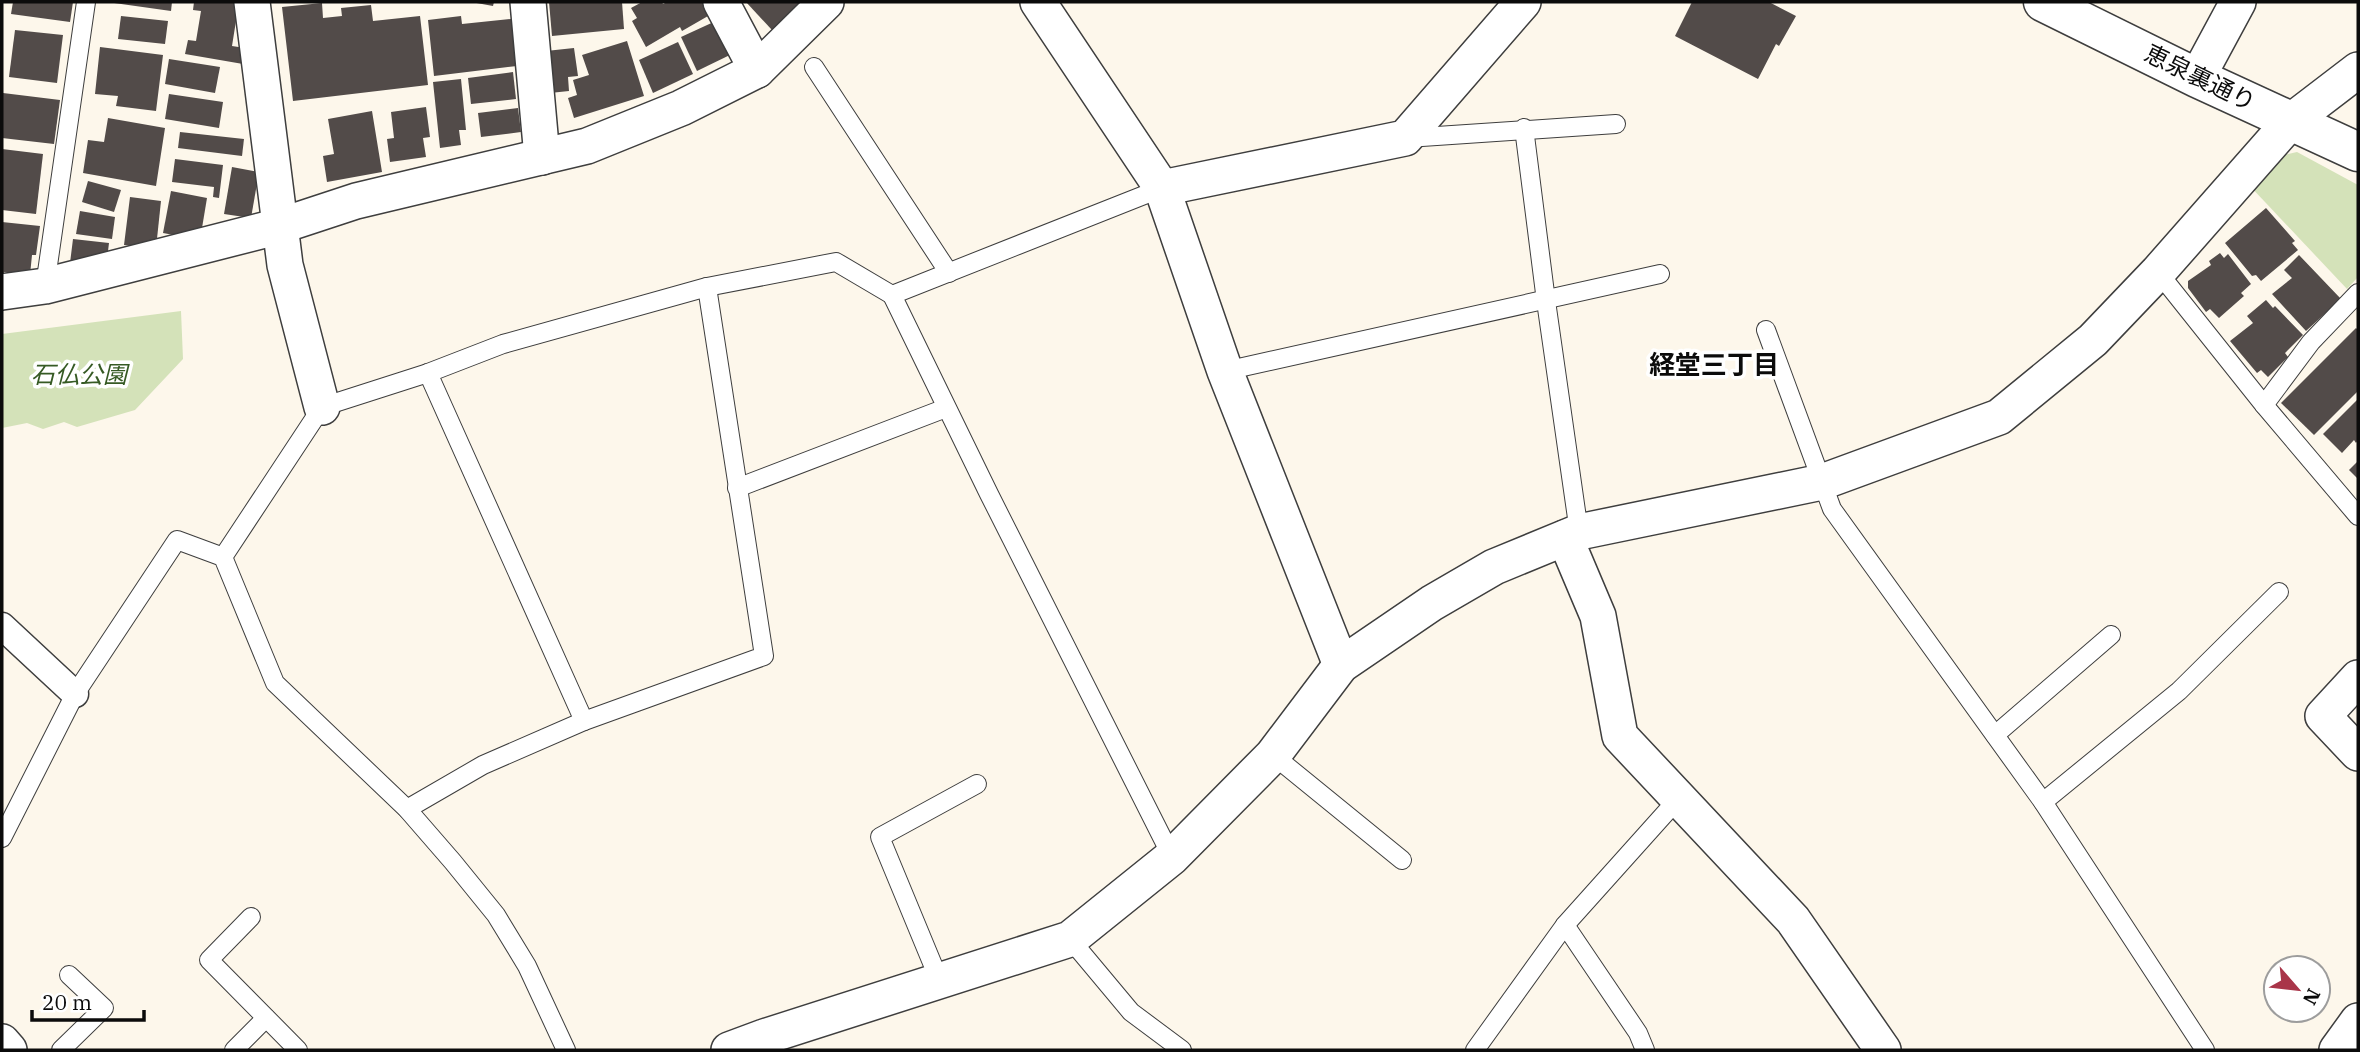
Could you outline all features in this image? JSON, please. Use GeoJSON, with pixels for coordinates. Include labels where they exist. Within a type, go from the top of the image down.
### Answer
{"type":"FeatureCollection","features":[{"type":"Feature","properties":{"kind":"street"},"geometry":{"type":"LineString","coordinates":[[251,2],[285,265],[322,407]]}},
{"type":"Feature","properties":{"kind":"street"},"geometry":{"type":"LineString","coordinates":[[527,2],[542,157]]}},
{"type":"Feature","properties":{"kind":"street"},"geometry":{"type":"LineString","coordinates":[[721,2],[757,70]]}},
{"type":"Feature","properties":{"kind":"street"},"geometry":{"type":"LineString","coordinates":[[2,292],[45,286],[280,226],[356,201],[587,146],[681,108],[757,70],[827,2]]}},
{"type":"Feature","properties":{"kind":"street"},"geometry":{"type":"LineString","coordinates":[[1038,2],[1162,188],[1225,371],[1341,665]]}},
{"type":"Feature","properties":{"kind":"street"},"geometry":{"type":"LineString","coordinates":[[1162,188],[1405,138],[1524,2]]}},
{"type":"Feature","properties":{"kind":"street","name":"恵泉裏通り"},"geometry":{"type":"LineString","coordinates":[[2043,2],[2197,78],[2358,152]]}},
{"type":"Feature","properties":{"kind":"street"},"geometry":{"type":"LineString","coordinates":[[2197,78],[2238,2]]}},
{"type":"Feature","properties":{"kind":"street"},"geometry":{"type":"LineString","coordinates":[[729,1050],[1070,939],[1172,856],[1273,755],[1341,665],[1432,603],[1493,567],[1572,535],[1822,482],[1999,417],[2094,340],[2158,272],[2290,122],[2358,69]]}},
{"type":"Feature","properties":{"kind":"street"},"geometry":{"type":"LineString","coordinates":[[1572,535],[1598,616],[1619,736],[1793,920],[1883,1050]]}},
{"type":"Feature","properties":{"kind":"street"},"geometry":{"type":"LineString","coordinates":[[2,626],[75,694]]}},
{"type":"Feature","properties":{"kind":"street"},"geometry":{"type":"LineString","coordinates":[[2358,678],[2323,716],[2358,753]]}},
{"type":"Feature","properties":{"kind":"street"},"geometry":{"type":"LineString","coordinates":[[2337,1050],[2358,1021]]}},
{"type":"Feature","properties":{"kind":"street"},"geometry":{"type":"LineString","coordinates":[[2,1042],[9,1050]]}},
{"type":"Feature","properties":{"kind":"lane"},"geometry":{"type":"LineString","coordinates":[[45,286],[86,2]]}},
{"type":"Feature","properties":{"kind":"lane"},"geometry":{"type":"LineString","coordinates":[[814,67],[949,274]]}},
{"type":"Feature","properties":{"kind":"lane"},"geometry":{"type":"LineString","coordinates":[[1405,138],[1616,124]]}},
{"type":"Feature","properties":{"kind":"lane"},"geometry":{"type":"LineString","coordinates":[[1524,128],[1572,535]]}},
{"type":"Feature","properties":{"kind":"lane"},"geometry":{"type":"LineString","coordinates":[[892,295],[1162,188]]}},
{"type":"Feature","properties":{"kind":"lane"},"geometry":{"type":"LineString","coordinates":[[223,557],[322,407],[428,373],[503,344],[707,287],[836,262],[892,295],[946,408],[1172,856]]}},
{"type":"Feature","properties":{"kind":"lane"},"geometry":{"type":"LineString","coordinates":[[2158,272],[2264,405],[2358,516]]}},
{"type":"Feature","properties":{"kind":"lane"},"geometry":{"type":"LineString","coordinates":[[1225,371],[1660,274]]}},
{"type":"Feature","properties":{"kind":"lane"},"geometry":{"type":"LineString","coordinates":[[407,810],[483,765],[584,721],[764,656],[707,287]]}},
{"type":"Feature","properties":{"kind":"lane"},"geometry":{"type":"LineString","coordinates":[[2264,405],[2311,342],[2358,293]]}},
{"type":"Feature","properties":{"kind":"lane"},"geometry":{"type":"LineString","coordinates":[[1766,330],[1832,509],[2043,802],[2205,1050]]}},
{"type":"Feature","properties":{"kind":"lane"},"geometry":{"type":"LineString","coordinates":[[428,373],[584,721]]}},
{"type":"Feature","properties":{"kind":"lane"},"geometry":{"type":"LineString","coordinates":[[737,488],[946,408]]}},
{"type":"Feature","properties":{"kind":"lane"},"geometry":{"type":"LineString","coordinates":[[2,838],[75,694],[177,540],[223,557],[275,683],[407,810],[496,915],[527,966],[566,1050]]}},
{"type":"Feature","properties":{"kind":"lane"},"geometry":{"type":"LineString","coordinates":[[2043,802],[2179,691],[2279,592]]}},
{"type":"Feature","properties":{"kind":"lane"},"geometry":{"type":"LineString","coordinates":[[1995,735],[2111,635]]}},
{"type":"Feature","properties":{"kind":"lane"},"geometry":{"type":"LineString","coordinates":[[1273,755],[1402,860]]}},
{"type":"Feature","properties":{"kind":"lane"},"geometry":{"type":"LineString","coordinates":[[940,982],[880,837],[976,783]]}},
{"type":"Feature","properties":{"kind":"lane"},"geometry":{"type":"LineString","coordinates":[[1475,1050],[1565,925],[1678,799]]}},
{"type":"Feature","properties":{"kind":"lane"},"geometry":{"type":"LineString","coordinates":[[251,917],[209,960],[298,1050]]}},
{"type":"Feature","properties":{"kind":"lane"},"geometry":{"type":"LineString","coordinates":[[1565,925],[1638,1032],[1645,1050]]}},
{"type":"Feature","properties":{"kind":"lane"},"geometry":{"type":"LineString","coordinates":[[1070,939],[1131,1012],[1182,1050]]}},
{"type":"Feature","properties":{"kind":"lane"},"geometry":{"type":"LineString","coordinates":[[61,1050],[104,1008],[69,975]]}},
{"type":"Feature","properties":{"kind":"lane"},"geometry":{"type":"LineString","coordinates":[[234,1050],[266,1018]]}},
{"type":"Feature","properties":{"kind":"green space"},"geometry":{"type":"Polygon","coordinates":[[[2297,152],[2358,185],[2358,277],[2347,289],[2249,185],[2275,157],[2297,152]]]}},
{"type":"Feature","properties":{"kind":"green space","name":"石仏公園"},"geometry":{"type":"Polygon","coordinates":[[[181,311],[183,359],[135,410],[77,427],[64,422],[43,429],[27,423],[2,428],[2,334],[181,311]]]}},
{"type":"Feature","properties":{"kind":"building"},"geometry":{"type":"Polygon","coordinates":[[[13,2],[73,2],[70,22],[11,14],[13,2]]]}},
{"type":"Feature","properties":{"kind":"building"},"geometry":{"type":"Polygon","coordinates":[[[107,2],[172,2],[171,11],[107,2]]]}},
{"type":"Feature","properties":{"kind":"building"},"geometry":{"type":"Polygon","coordinates":[[[194,2],[239,2],[232,46],[245,48],[243,64],[185,54],[188,40],[196,41],[201,11],[193,10],[194,2]]]}},
{"type":"Feature","properties":{"kind":"building"},"geometry":{"type":"Polygon","coordinates":[[[471,2],[494,2],[493,6],[471,2]]]}},
{"type":"Feature","properties":{"kind":"building"},"geometry":{"type":"Polygon","coordinates":[[[549,2],[622,2],[624,29],[552,36],[549,2]]]}},
{"type":"Feature","properties":{"kind":"building"},"geometry":{"type":"Polygon","coordinates":[[[642,2],[709,2],[715,12],[682,31],[680,27],[646,47],[632,21],[637,18],[631,8],[642,2]]]}},
{"type":"Feature","properties":{"kind":"building"},"geometry":{"type":"Polygon","coordinates":[[[746,2],[802,2],[772,30],[746,2]]]}},
{"type":"Feature","properties":{"kind":"building"},"geometry":{"type":"Polygon","coordinates":[[[1692,2],[1769,2],[1796,16],[1779,46],[1776,44],[1758,79],[1675,36],[1692,2]]]}},
{"type":"Feature","properties":{"kind":"building"},"geometry":{"type":"Polygon","coordinates":[[[322,3],[323,18],[342,16],[341,8],[371,5],[373,21],[420,16],[428,85],[293,101],[282,7],[322,3]]]}},
{"type":"Feature","properties":{"kind":"building"},"geometry":{"type":"Polygon","coordinates":[[[121,16],[168,21],[165,44],[118,39],[121,16]]]}},
{"type":"Feature","properties":{"kind":"building"},"geometry":{"type":"Polygon","coordinates":[[[461,16],[462,24],[511,19],[517,66],[434,76],[428,20],[461,16]]]}},
{"type":"Feature","properties":{"kind":"building"},"geometry":{"type":"Polygon","coordinates":[[[718,20],[734,53],[697,71],[681,37],[718,20]]]}},
{"type":"Feature","properties":{"kind":"building"},"geometry":{"type":"Polygon","coordinates":[[[15,30],[63,35],[57,83],[9,77],[15,30]]]}},
{"type":"Feature","properties":{"kind":"building"},"geometry":{"type":"Polygon","coordinates":[[[627,41],[644,96],[574,118],[568,98],[577,95],[573,80],[589,75],[582,55],[627,41]]]}},
{"type":"Feature","properties":{"kind":"building"},"geometry":{"type":"Polygon","coordinates":[[[678,42],[693,74],[653,93],[639,60],[678,42]]]}},
{"type":"Feature","properties":{"kind":"building"},"geometry":{"type":"Polygon","coordinates":[[[100,47],[163,55],[156,111],[116,106],[118,96],[95,94],[100,47]]]}},
{"type":"Feature","properties":{"kind":"building"},"geometry":{"type":"Polygon","coordinates":[[[574,48],[578,76],[568,77],[569,91],[550,93],[546,51],[574,48]]]}},
{"type":"Feature","properties":{"kind":"building"},"geometry":{"type":"Polygon","coordinates":[[[169,59],[220,67],[215,93],[165,84],[169,59]]]}},
{"type":"Feature","properties":{"kind":"building"},"geometry":{"type":"Polygon","coordinates":[[[513,72],[516,99],[471,104],[468,78],[513,72]]]}},
{"type":"Feature","properties":{"kind":"building"},"geometry":{"type":"Polygon","coordinates":[[[461,79],[466,130],[459,130],[461,145],[440,148],[433,82],[461,79]]]}},
{"type":"Feature","properties":{"kind":"building"},"geometry":{"type":"Polygon","coordinates":[[[3,93],[60,100],[54,144],[2,138],[3,93]]]}},
{"type":"Feature","properties":{"kind":"building"},"geometry":{"type":"Polygon","coordinates":[[[169,94],[223,102],[219,128],[165,119],[169,94]]]}},
{"type":"Feature","properties":{"kind":"building"},"geometry":{"type":"Polygon","coordinates":[[[426,107],[430,137],[423,138],[426,157],[390,162],[387,139],[394,138],[391,112],[426,107]]]}},
{"type":"Feature","properties":{"kind":"building"},"geometry":{"type":"Polygon","coordinates":[[[518,108],[521,132],[481,137],[478,113],[518,108]]]}},
{"type":"Feature","properties":{"kind":"building"},"geometry":{"type":"Polygon","coordinates":[[[372,111],[382,172],[327,182],[323,156],[334,154],[328,119],[372,111]]]}},
{"type":"Feature","properties":{"kind":"building"},"geometry":{"type":"Polygon","coordinates":[[[108,118],[165,128],[156,186],[83,173],[88,140],[104,142],[108,118]]]}},
{"type":"Feature","properties":{"kind":"building"},"geometry":{"type":"Polygon","coordinates":[[[180,132],[244,139],[242,156],[178,148],[180,132]]]}},
{"type":"Feature","properties":{"kind":"building"},"geometry":{"type":"Polygon","coordinates":[[[2,149],[43,154],[36,214],[2,210],[2,149]]]}},
{"type":"Feature","properties":{"kind":"building"},"geometry":{"type":"Polygon","coordinates":[[[175,159],[223,165],[219,198],[213,197],[214,187],[172,182],[175,159]]]}},
{"type":"Feature","properties":{"kind":"building"},"geometry":{"type":"Polygon","coordinates":[[[232,167],[259,172],[251,218],[224,214],[232,167]]]}},
{"type":"Feature","properties":{"kind":"building"},"geometry":{"type":"Polygon","coordinates":[[[88,181],[121,190],[114,212],[82,202],[88,181]]]}},
{"type":"Feature","properties":{"kind":"building"},"geometry":{"type":"Polygon","coordinates":[[[171,191],[207,198],[200,240],[163,233],[171,191]]]}},
{"type":"Feature","properties":{"kind":"building"},"geometry":{"type":"Polygon","coordinates":[[[130,197],[161,201],[156,248],[124,245],[130,197]]]}},
{"type":"Feature","properties":{"kind":"building"},"geometry":{"type":"Polygon","coordinates":[[[2266,208],[2295,241],[2292,243],[2298,250],[2261,281],[2256,275],[2252,276],[2225,243],[2266,208]]]}},
{"type":"Feature","properties":{"kind":"building"},"geometry":{"type":"Polygon","coordinates":[[[80,211],[115,217],[112,239],[76,234],[80,211]]]}},
{"type":"Feature","properties":{"kind":"building"},"geometry":{"type":"Polygon","coordinates":[[[2,222],[40,226],[30,275],[4,272],[2,278],[2,222]]]}},
{"type":"Feature","properties":{"kind":"building"},"geometry":{"type":"Polygon","coordinates":[[[73,239],[109,243],[106,268],[70,263],[73,239]]]}},
{"type":"Feature","properties":{"kind":"building"},"geometry":{"type":"Polygon","coordinates":[[[2220,253],[2224,258],[2228,254],[2251,284],[2241,293],[2244,296],[2219,318],[2210,309],[2206,312],[2188,288],[2188,281],[2211,265],[2209,261],[2220,253]]]}},
{"type":"Feature","properties":{"kind":"building"},"geometry":{"type":"Polygon","coordinates":[[[2299,255],[2341,299],[2306,331],[2272,294],[2292,278],[2284,270],[2299,255]]]}},
{"type":"Feature","properties":{"kind":"building"},"geometry":{"type":"Polygon","coordinates":[[[2266,300],[2303,335],[2285,353],[2288,357],[2268,377],[2261,370],[2257,373],[2230,341],[2253,323],[2247,316],[2266,300]]]}},
{"type":"Feature","properties":{"kind":"building"},"geometry":{"type":"Polygon","coordinates":[[[2356,328],[2358,391],[2314,435],[2281,403],[2356,328]]]}},
{"type":"Feature","properties":{"kind":"building"},"geometry":{"type":"Polygon","coordinates":[[[2358,399],[2358,440],[2356,443],[2354,440],[2342,453],[2323,434],[2358,399]]]}},
{"type":"Feature","properties":{"kind":"building"},"geometry":{"type":"Polygon","coordinates":[[[2358,461],[2358,479],[2349,470],[2358,461]]]}},
{"type":"Feature","properties":{"kind":"district","name":"経堂三丁目"},"geometry":{"type":"Point","coordinates":[1714,365]}}]}
